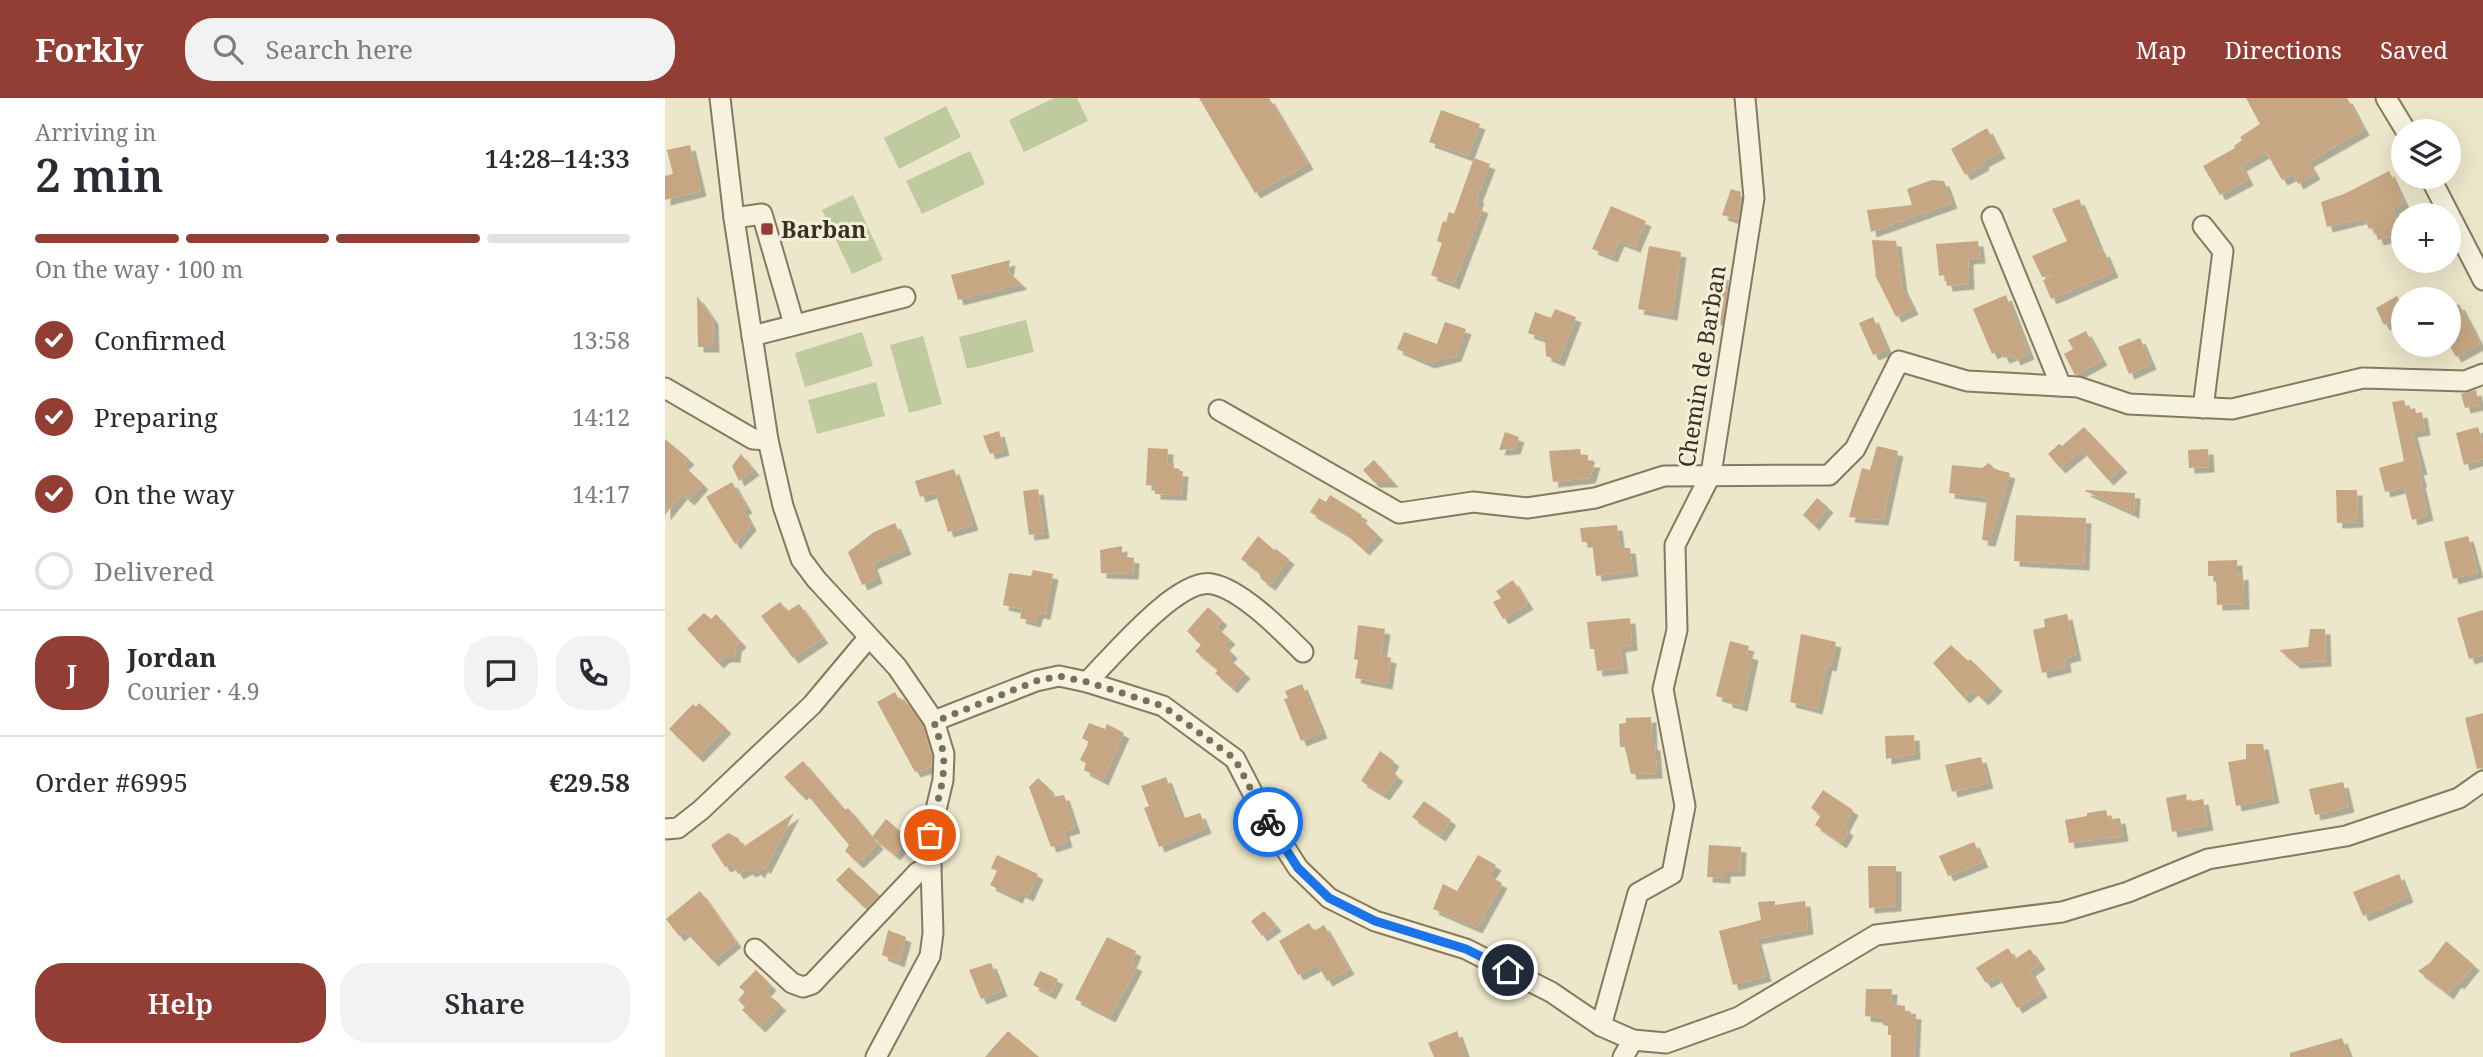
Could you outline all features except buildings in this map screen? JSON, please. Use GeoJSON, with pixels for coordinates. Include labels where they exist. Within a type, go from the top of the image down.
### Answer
{"type":"FeatureCollection","features":[{"type":"Feature","properties":{"kind":"street"},"geometry":{"type":"LineString","coordinates":[[720,98],[734,218],[768,440],[783,506],[801,559],[897,667],[934,722],[944,754],[943,779],[930,835],[933,933],[930,956],[876,1057]]}},
{"type":"Feature","properties":{"kind":"street","name":"Chemin de Barban"},"geometry":{"type":"LineString","coordinates":[[1601,1026],[1638,893],[1672,874],[1685,806],[1663,689],[1677,630],[1675,545],[1711,474],[1754,198],[1745,98]]}},
{"type":"Feature","properties":{"kind":"street"},"geometry":{"type":"LineString","coordinates":[[2386,98],[2399,119]]}},
{"type":"Feature","properties":{"kind":"street"},"geometry":{"type":"LineString","coordinates":[[2436,189],[2483,279]]}},
{"type":"Feature","properties":{"kind":"street"},"geometry":{"type":"LineString","coordinates":[[734,218],[762,214],[794,324]]}},
{"type":"Feature","properties":{"kind":"street"},"geometry":{"type":"LineString","coordinates":[[1992,217],[2060,386]]}},
{"type":"Feature","properties":{"kind":"street"},"geometry":{"type":"LineString","coordinates":[[2203,226],[2223,251],[2203,408]]}},
{"type":"Feature","properties":{"kind":"street"},"geometry":{"type":"LineString","coordinates":[[752,336],[905,297]]}},
{"type":"Feature","properties":{"kind":"street"},"geometry":{"type":"LineString","coordinates":[[1219,410],[1399,513],[1473,502],[1527,508],[1595,498],[1664,476],[1829,475],[1855,449],[1899,361],[1967,381],[2078,387],[2130,404],[2232,409],[2363,378],[2465,380],[2483,374]]}},
{"type":"Feature","properties":{"kind":"street"},"geometry":{"type":"LineString","coordinates":[[665,388],[753,439],[768,440]]}},
{"type":"Feature","properties":{"kind":"street"},"geometry":{"type":"LineString","coordinates":[[1087,682],[1164,605],[1193,586],[1212,583],[1240,597],[1270,620],[1303,652]]}},
{"type":"Feature","properties":{"kind":"street"},"geometry":{"type":"LineString","coordinates":[[665,829],[678,828],[701,810],[802,715],[869,636]]}},
{"type":"Feature","properties":{"kind":"street"},"geometry":{"type":"LineString","coordinates":[[934,722],[1036,681],[1059,676],[1163,706],[1235,759],[1263,815],[1298,868],[1329,898],[1375,921],[1466,949],[1551,992],[1601,1026],[1633,1040],[1666,1043],[1739,1017],[1876,935],[2062,912],[2128,892],[2208,859],[2346,836],[2459,798],[2483,781]]}},
{"type":"Feature","properties":{"kind":"street"},"geometry":{"type":"LineString","coordinates":[[755,948],[792,983],[803,987],[812,984],[918,872],[930,867]]}},
{"type":"Feature","properties":{"kind":"street"},"geometry":{"type":"LineString","coordinates":[[1623,1057],[1633,1040]]}},
{"type":"Feature","properties":{"kind":"green space"},"geometry":{"type":"Polygon","coordinates":[[[1054,98],[1077,98],[1088,121],[1024,152],[1009,120],[1054,98]]]}},
{"type":"Feature","properties":{"kind":"green space"},"geometry":{"type":"Polygon","coordinates":[[[946,106],[961,137],[899,169],[884,138],[946,106]]]}},
{"type":"Feature","properties":{"kind":"green space"},"geometry":{"type":"Polygon","coordinates":[[[970,151],[985,184],[922,214],[906,181],[970,151]]]}},
{"type":"Feature","properties":{"kind":"green space"},"geometry":{"type":"Polygon","coordinates":[[[853,195],[883,260],[852,274],[822,210],[853,195]]]}},
{"type":"Feature","properties":{"kind":"green space"},"geometry":{"type":"Polygon","coordinates":[[[1026,320],[1034,352],[967,369],[959,337],[1026,320]]]}},
{"type":"Feature","properties":{"kind":"green space"},"geometry":{"type":"Polygon","coordinates":[[[862,332],[873,366],[805,387],[795,353],[862,332]]]}},
{"type":"Feature","properties":{"kind":"green space"},"geometry":{"type":"Polygon","coordinates":[[[923,336],[942,404],[909,413],[890,345],[923,336]]]}},
{"type":"Feature","properties":{"kind":"green space"},"geometry":{"type":"Polygon","coordinates":[[[876,382],[885,416],[817,434],[808,400],[876,382]]]}},
{"type":"Feature","properties":{"kind":"way so far"},"geometry":{"type":"LineString","coordinates":[[930,835],[943,779],[944,754],[934,722],[1036,681],[1059,676],[1163,706],[1235,759],[1268,822]]}},
{"type":"Feature","properties":{"kind":"place","name":"Barban"},"geometry":{"type":"Point","coordinates":[767,229]}},
{"type":"Feature","properties":{"kind":"route"},"geometry":{"type":"LineString","coordinates":[[1268,822],[1298,868],[1329,898],[1375,921],[1466,949],[1508,970]]}}]}
